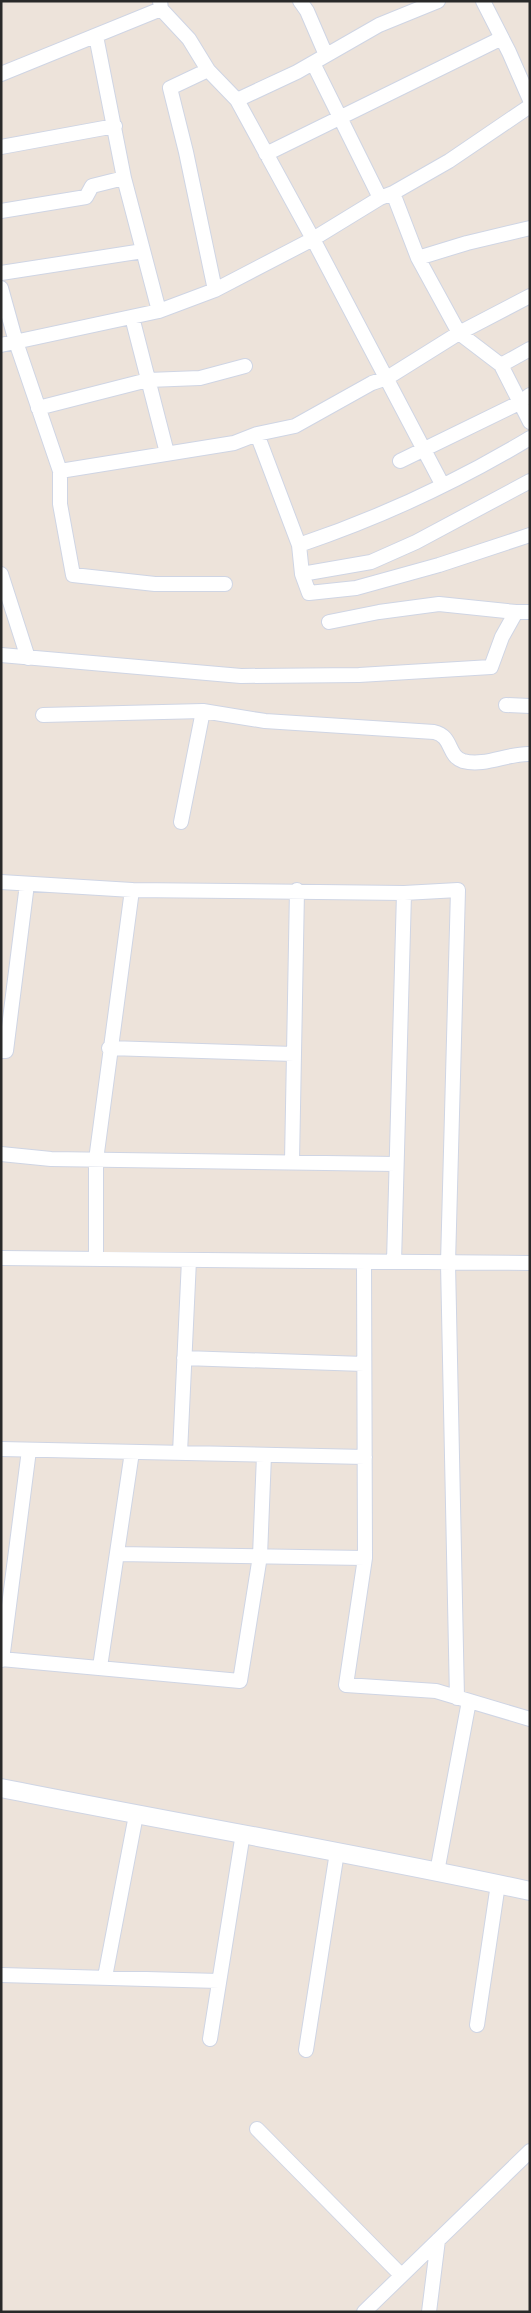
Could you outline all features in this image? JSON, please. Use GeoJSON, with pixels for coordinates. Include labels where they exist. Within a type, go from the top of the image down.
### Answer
{"type":"FeatureCollection","features":[{"type":"Feature","properties":{"kind":"street"},"geometry":{"type":"LineString","coordinates":[[300,1],[307,11],[326,55]]}},
{"type":"Feature","properties":{"kind":"street"},"geometry":{"type":"LineString","coordinates":[[237,100],[313,63],[379,25],[438,1]]}},
{"type":"Feature","properties":{"kind":"street"},"geometry":{"type":"LineString","coordinates":[[483,1],[530,100]]}},
{"type":"Feature","properties":{"kind":"street"},"geometry":{"type":"LineString","coordinates":[[1,74],[96,36],[160,5],[189,39],[208,70],[237,100],[313,239],[442,484]]}},
{"type":"Feature","properties":{"kind":"street"},"geometry":{"type":"LineString","coordinates":[[96,36],[124,178],[159,311]]}},
{"type":"Feature","properties":{"kind":"street"},"geometry":{"type":"LineString","coordinates":[[266,154],[502,38]]}},
{"type":"Feature","properties":{"kind":"street"},"geometry":{"type":"LineString","coordinates":[[313,63],[341,118],[386,196],[459,333],[500,365],[524,399],[530,422]]}},
{"type":"Feature","properties":{"kind":"street"},"geometry":{"type":"LineString","coordinates":[[208,70],[170,88],[186,152],[215,290]]}},
{"type":"Feature","properties":{"kind":"street"},"geometry":{"type":"LineString","coordinates":[[1,345],[159,311],[215,290],[313,239],[449,161],[530,106]]}},
{"type":"Feature","properties":{"kind":"street"},"geometry":{"type":"LineString","coordinates":[[1,147],[115,126]]}},
{"type":"Feature","properties":{"kind":"street"},"geometry":{"type":"LineString","coordinates":[[1,212],[86,198],[92,186],[124,178]]}},
{"type":"Feature","properties":{"kind":"street"},"geometry":{"type":"LineString","coordinates":[[418,258],[467,243],[530,228]]}},
{"type":"Feature","properties":{"kind":"street"},"geometry":{"type":"LineString","coordinates":[[1,273],[143,251]]}},
{"type":"Feature","properties":{"kind":"street"},"geometry":{"type":"LineString","coordinates":[[1,288],[16,342],[60,471],[60,504],[73,575],[155,584],[225,584]]}},
{"type":"Feature","properties":{"kind":"street"},"geometry":{"type":"LineString","coordinates":[[60,471],[234,443],[257,434],[295,426],[372,383],[386,378],[459,333],[530,296]]}},
{"type":"Feature","properties":{"kind":"street"},"geometry":{"type":"LineString","coordinates":[[132,317],[167,454]]}},
{"type":"Feature","properties":{"kind":"street"},"geometry":{"type":"LineString","coordinates":[[500,365],[530,349]]}},
{"type":"Feature","properties":{"kind":"street"},"geometry":{"type":"LineString","coordinates":[[38,408],[148,380],[200,378],[245,366]]}},
{"type":"Feature","properties":{"kind":"street"},"geometry":{"type":"LineString","coordinates":[[400,462],[524,399]]}},
{"type":"Feature","properties":{"kind":"street"},"geometry":{"type":"LineString","coordinates":[[257,434],[299,545],[302,574],[309,593],[356,588],[439,565],[530,535]]}},
{"type":"Feature","properties":{"kind":"street"},"geometry":{"type":"LineString","coordinates":[[299,545],[332,534],[415,499],[496,459],[530,438]]}},
{"type":"Feature","properties":{"kind":"street"},"geometry":{"type":"LineString","coordinates":[[302,574],[371,562],[416,542],[530,481]]}},
{"type":"Feature","properties":{"kind":"street"},"geometry":{"type":"LineString","coordinates":[[1,574],[28,658]]}},
{"type":"Feature","properties":{"kind":"street"},"geometry":{"type":"LineString","coordinates":[[329,622],[379,612],[439,604],[530,612]]}},
{"type":"Feature","properties":{"kind":"street"},"geometry":{"type":"LineString","coordinates":[[1,655],[241,676],[359,675],[491,667],[502,637],[516,612]]}},
{"type":"Feature","properties":{"kind":"street"},"geometry":{"type":"LineString","coordinates":[[506,705],[530,706]]}},
{"type":"Feature","properties":{"kind":"street"},"geometry":{"type":"LineString","coordinates":[[43,715],[203,711],[265,721],[434,732],[442,734],[454,754],[462,760],[472,762],[530,754]]}},
{"type":"Feature","properties":{"kind":"street"},"geometry":{"type":"LineString","coordinates":[[180,822],[203,711]]}},
{"type":"Feature","properties":{"kind":"street"},"geometry":{"type":"LineString","coordinates":[[1,882],[132,890],[297,890],[404,893],[458,890],[448,1262],[463,1700],[437,1872]]}},
{"type":"Feature","properties":{"kind":"street"},"geometry":{"type":"LineString","coordinates":[[1,1051],[6,1051],[27,884]]}},
{"type":"Feature","properties":{"kind":"street"},"geometry":{"type":"LineString","coordinates":[[96,1259],[96,1160],[132,890]]}},
{"type":"Feature","properties":{"kind":"street"},"geometry":{"type":"LineString","coordinates":[[292,1162],[297,890]]}},
{"type":"Feature","properties":{"kind":"street"},"geometry":{"type":"LineString","coordinates":[[394,1262],[404,893]]}},
{"type":"Feature","properties":{"kind":"street"},"geometry":{"type":"LineString","coordinates":[[110,1048],[294,1054]]}},
{"type":"Feature","properties":{"kind":"street"},"geometry":{"type":"LineString","coordinates":[[1,1154],[51,1159],[396,1164]]}},
{"type":"Feature","properties":{"kind":"street"},"geometry":{"type":"LineString","coordinates":[[1,1258],[530,1263]]}},
{"type":"Feature","properties":{"kind":"street"},"geometry":{"type":"LineString","coordinates":[[180,1453],[189,1260]]}},
{"type":"Feature","properties":{"kind":"street"},"geometry":{"type":"LineString","coordinates":[[364,1262],[365,1558],[346,1685],[436,1691],[530,1719]]}},
{"type":"Feature","properties":{"kind":"street"},"geometry":{"type":"LineString","coordinates":[[184,1358],[364,1364]]}},
{"type":"Feature","properties":{"kind":"street"},"geometry":{"type":"LineString","coordinates":[[1,1449],[365,1456]]}},
{"type":"Feature","properties":{"kind":"street"},"geometry":{"type":"LineString","coordinates":[[29,1450],[2,1660],[100,1667],[240,1681],[260,1556],[264,1455]]}},
{"type":"Feature","properties":{"kind":"street"},"geometry":{"type":"LineString","coordinates":[[100,1667],[132,1452]]}},
{"type":"Feature","properties":{"kind":"street"},"geometry":{"type":"LineString","coordinates":[[118,1554],[365,1558]]}},
{"type":"Feature","properties":{"kind":"street"},"geometry":{"type":"LineString","coordinates":[[1,1788],[136,1815],[243,1833],[530,1891]]}},
{"type":"Feature","properties":{"kind":"street"},"geometry":{"type":"LineString","coordinates":[[105,1978],[136,1815]]}},
{"type":"Feature","properties":{"kind":"street"},"geometry":{"type":"LineString","coordinates":[[210,2039],[243,1833]]}},
{"type":"Feature","properties":{"kind":"street"},"geometry":{"type":"LineString","coordinates":[[306,2050],[337,1852]]}},
{"type":"Feature","properties":{"kind":"street"},"geometry":{"type":"LineString","coordinates":[[477,2025],[498,1884]]}},
{"type":"Feature","properties":{"kind":"street"},"geometry":{"type":"LineString","coordinates":[[1,1975],[220,1981]]}},
{"type":"Feature","properties":{"kind":"street"},"geometry":{"type":"LineString","coordinates":[[257,2129],[402,2275]]}},
{"type":"Feature","properties":{"kind":"street"},"geometry":{"type":"LineString","coordinates":[[364,2312],[530,2151]]}},
{"type":"Feature","properties":{"kind":"street"},"geometry":{"type":"LineString","coordinates":[[429,2312],[438,2240]]}}]}
